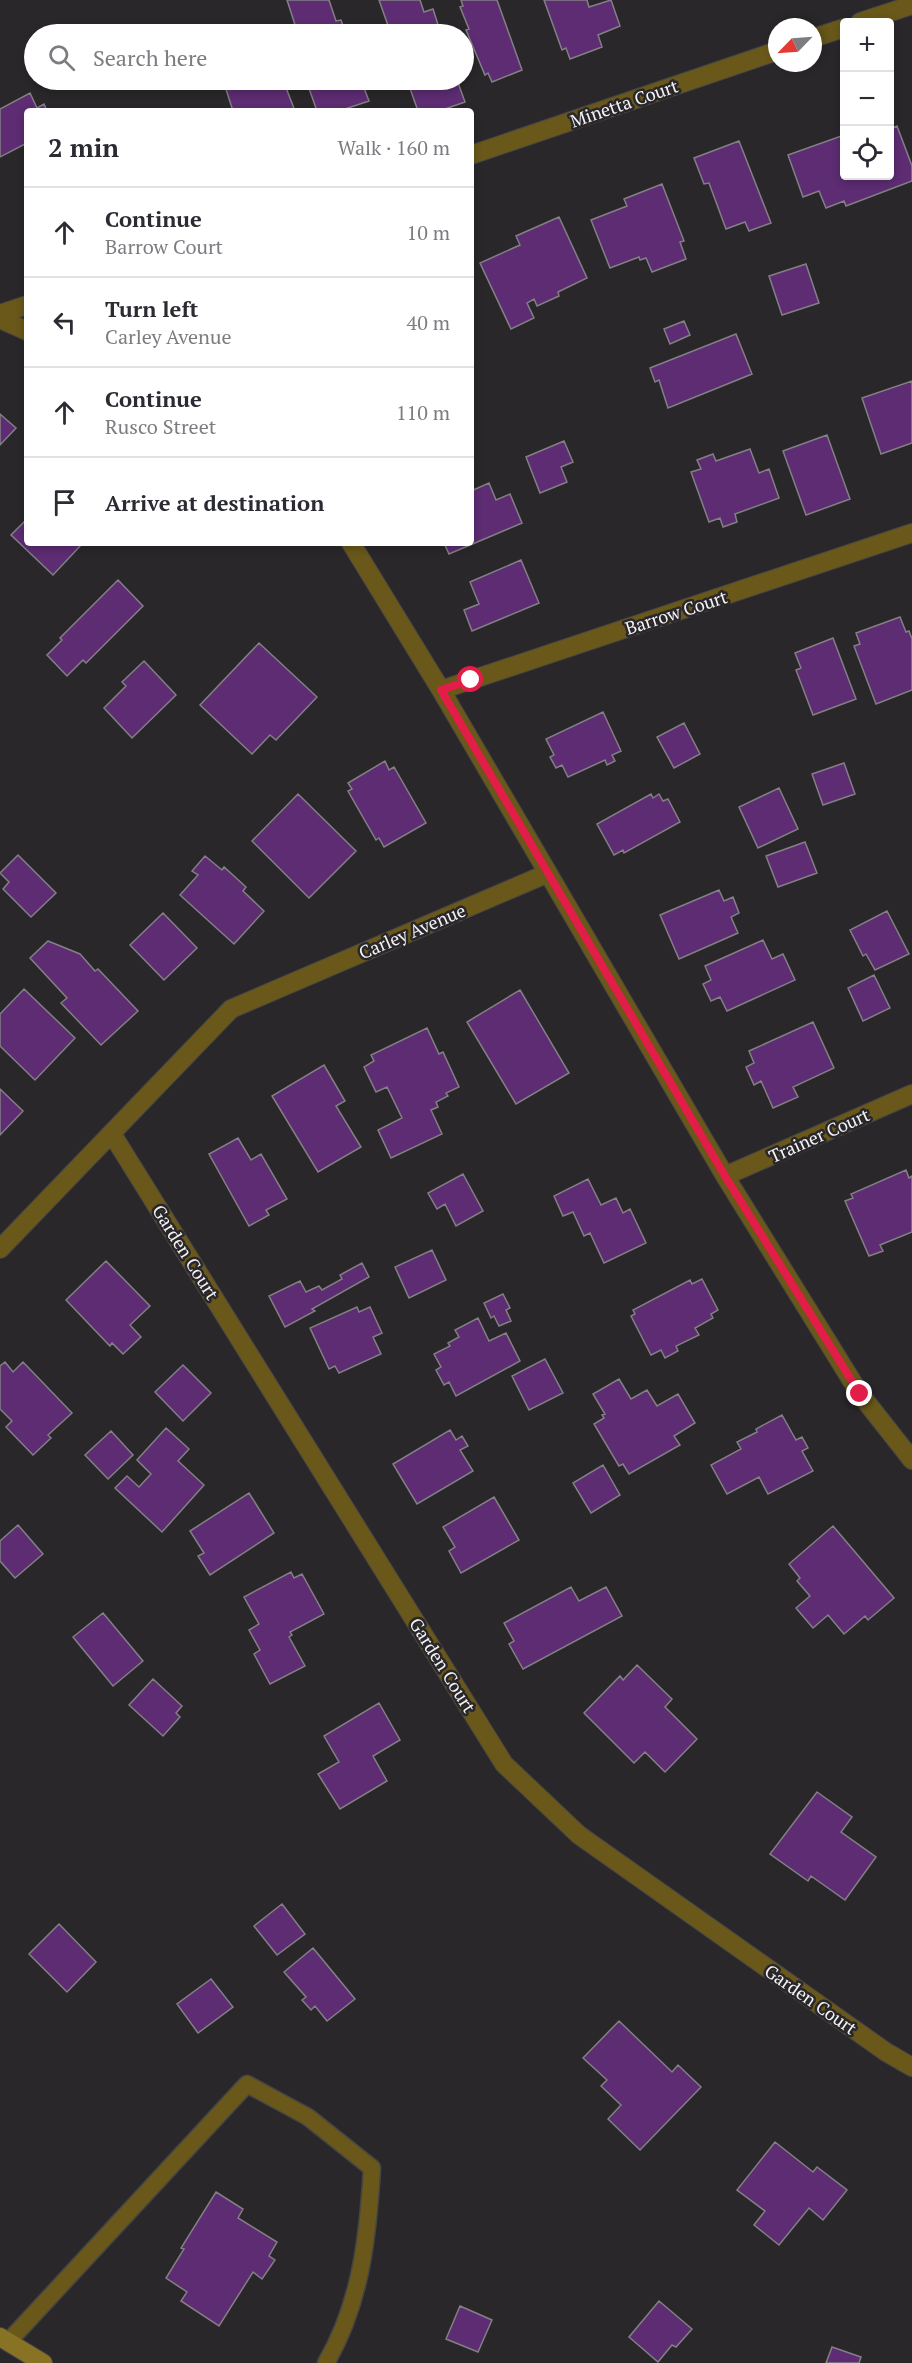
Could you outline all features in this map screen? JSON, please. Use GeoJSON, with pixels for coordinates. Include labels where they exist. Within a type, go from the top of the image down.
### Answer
{"type":"FeatureCollection","features":[{"type":"Feature","properties":{"kind":"main road"},"geometry":{"type":"LineString","coordinates":[[4,2340],[43,2363]]}},
{"type":"Feature","properties":{"kind":"street"},"geometry":{"type":"LineString","coordinates":[[872,18],[912,5]]}},
{"type":"Feature","properties":{"kind":"street"},"geometry":{"type":"LineString","coordinates":[[822,35],[840,29]]}},
{"type":"Feature","properties":{"kind":"street","name":"Minetta Court"},"geometry":{"type":"LineString","coordinates":[[474,153],[768,54]]}},
{"type":"Feature","properties":{"kind":"street"},"geometry":{"type":"LineString","coordinates":[[0,314],[24,306]]}},
{"type":"Feature","properties":{"kind":"street"},"geometry":{"type":"LineString","coordinates":[[0,319],[24,330]]}},
{"type":"Feature","properties":{"kind":"street","name":"Barrow Court"},"geometry":{"type":"LineString","coordinates":[[441,690],[912,533]]}},
{"type":"Feature","properties":{"kind":"street"},"geometry":{"type":"LineString","coordinates":[[353,546],[441,690],[725,1176],[860,1394],[912,1460]]}},
{"type":"Feature","properties":{"kind":"street","name":"Carley Avenue"},"geometry":{"type":"LineString","coordinates":[[0,1249],[231,1009],[546,873]]}},
{"type":"Feature","properties":{"kind":"street","name":"Trainer Court"},"geometry":{"type":"LineString","coordinates":[[725,1176],[912,1094]]}},
{"type":"Feature","properties":{"kind":"street","name":"Garden Court"},"geometry":{"type":"LineString","coordinates":[[112,1134],[504,1764],[579,1835],[886,2052],[912,2067]]}},
{"type":"Feature","properties":{"kind":"lane"},"geometry":{"type":"LineString","coordinates":[[4,2340],[247,2084],[308,2117],[372,2168],[360,2278],[339,2340],[326,2363]]}},
{"type":"Feature","properties":{"kind":"building"},"geometry":{"type":"Polygon","coordinates":[[[287,0],[329,0],[336,21],[341,20],[342,24],[295,24],[287,0]]]}},
{"type":"Feature","properties":{"kind":"building"},"geometry":{"type":"Polygon","coordinates":[[[379,0],[420,0],[424,12],[433,9],[438,24],[387,24],[379,0]]]}},
{"type":"Feature","properties":{"kind":"building"},"geometry":{"type":"Polygon","coordinates":[[[461,0],[497,0],[522,70],[492,82],[488,73],[485,75],[474,49],[474,24],[467,24],[460,7],[463,6],[461,0]]]}},
{"type":"Feature","properties":{"kind":"building"},"geometry":{"type":"Polygon","coordinates":[[[544,0],[587,0],[589,7],[611,0],[620,26],[598,35],[602,47],[570,59],[566,48],[562,50],[544,0]]]}},
{"type":"Feature","properties":{"kind":"building"},"geometry":{"type":"Polygon","coordinates":[[[226,90],[287,90],[294,108],[232,108],[226,90]]]}},
{"type":"Feature","properties":{"kind":"building"},"geometry":{"type":"Polygon","coordinates":[[[310,90],[365,90],[369,101],[348,108],[316,108],[310,90]]]}},
{"type":"Feature","properties":{"kind":"building"},"geometry":{"type":"Polygon","coordinates":[[[411,90],[461,90],[465,102],[448,108],[417,108],[411,90]]]}},
{"type":"Feature","properties":{"kind":"building"},"geometry":{"type":"Polygon","coordinates":[[[30,93],[37,108],[24,108],[24,145],[0,157],[0,109],[30,93]]]}},
{"type":"Feature","properties":{"kind":"building"},"geometry":{"type":"Polygon","coordinates":[[[897,126],[912,166],[912,181],[846,206],[844,201],[826,208],[819,191],[803,197],[788,155],[840,136],[840,180],[894,180],[894,127],[897,126]]]}},
{"type":"Feature","properties":{"kind":"building"},"geometry":{"type":"Polygon","coordinates":[[[739,141],[771,223],[749,231],[745,222],[726,229],[709,183],[704,184],[694,158],[739,141]]]}},
{"type":"Feature","properties":{"kind":"building"},"geometry":{"type":"Polygon","coordinates":[[[662,184],[684,241],[680,242],[686,259],[652,272],[646,258],[640,260],[639,257],[610,268],[591,220],[627,206],[624,199],[662,184]]]}},
{"type":"Feature","properties":{"kind":"building"},"geometry":{"type":"Polygon","coordinates":[[[559,217],[587,278],[558,292],[559,296],[537,306],[534,299],[527,303],[534,318],[511,329],[480,263],[520,245],[516,236],[559,217]]]}},
{"type":"Feature","properties":{"kind":"building"},"geometry":{"type":"Polygon","coordinates":[[[806,264],[819,303],[782,315],[769,276],[806,264]]]}},
{"type":"Feature","properties":{"kind":"building"},"geometry":{"type":"Polygon","coordinates":[[[684,321],[690,335],[670,344],[664,329],[684,321]]]}},
{"type":"Feature","properties":{"kind":"building"},"geometry":{"type":"Polygon","coordinates":[[[736,334],[752,374],[668,408],[659,380],[655,382],[650,368],[736,334]]]}},
{"type":"Feature","properties":{"kind":"building"},"geometry":{"type":"Polygon","coordinates":[[[912,381],[912,443],[881,454],[862,398],[912,381]]]}},
{"type":"Feature","properties":{"kind":"building"},"geometry":{"type":"Polygon","coordinates":[[[0,414],[16,428],[0,445],[0,414]]]}},
{"type":"Feature","properties":{"kind":"building"},"geometry":{"type":"Polygon","coordinates":[[[827,435],[850,499],[806,515],[783,451],[827,435]]]}},
{"type":"Feature","properties":{"kind":"building"},"geometry":{"type":"Polygon","coordinates":[[[564,441],[573,462],[561,467],[567,482],[540,493],[526,457],[564,441]]]}},
{"type":"Feature","properties":{"kind":"building"},"geometry":{"type":"Polygon","coordinates":[[[750,449],[759,473],[769,469],[779,498],[735,514],[737,522],[723,527],[720,518],[709,522],[691,472],[701,469],[697,460],[713,454],[716,461],[750,449]]]}},
{"type":"Feature","properties":{"kind":"building"},"geometry":{"type":"Polygon","coordinates":[[[489,483],[496,500],[510,494],[522,523],[474,543],[474,490],[489,483]]]}},
{"type":"Feature","properties":{"kind":"building"},"geometry":{"type":"Polygon","coordinates":[[[24,522],[24,546],[80,546],[53,575],[11,535],[24,522]]]}},
{"type":"Feature","properties":{"kind":"building"},"geometry":{"type":"Polygon","coordinates":[[[445,546],[468,546],[449,554],[445,546]]]}},
{"type":"Feature","properties":{"kind":"building"},"geometry":{"type":"Polygon","coordinates":[[[521,560],[539,603],[472,631],[464,610],[479,604],[470,582],[521,560]]]}},
{"type":"Feature","properties":{"kind":"building"},"geometry":{"type":"Polygon","coordinates":[[[118,580],[143,606],[86,663],[83,660],[67,676],[47,655],[62,640],[60,638],[118,580]]]}},
{"type":"Feature","properties":{"kind":"building"},"geometry":{"type":"Polygon","coordinates":[[[900,617],[906,632],[909,631],[912,639],[912,690],[876,704],[854,646],[860,644],[856,633],[900,617]]]}},
{"type":"Feature","properties":{"kind":"building"},"geometry":{"type":"Polygon","coordinates":[[[833,638],[856,699],[813,715],[796,670],[801,668],[795,653],[833,638]]]}},
{"type":"Feature","properties":{"kind":"building"},"geometry":{"type":"Polygon","coordinates":[[[259,643],[317,697],[276,740],[270,735],[252,754],[200,705],[259,643]]]}},
{"type":"Feature","properties":{"kind":"building"},"geometry":{"type":"Polygon","coordinates":[[[144,661],[176,695],[132,738],[104,708],[126,686],[122,682],[144,661]]]}},
{"type":"Feature","properties":{"kind":"building"},"geometry":{"type":"Polygon","coordinates":[[[603,712],[621,751],[612,755],[615,761],[607,765],[605,760],[568,777],[562,765],[556,768],[550,757],[554,755],[546,739],[603,712]]]}},
{"type":"Feature","properties":{"kind":"building"},"geometry":{"type":"Polygon","coordinates":[[[684,723],[700,754],[674,768],[657,737],[684,723]]]}},
{"type":"Feature","properties":{"kind":"building"},"geometry":{"type":"Polygon","coordinates":[[[385,761],[389,770],[394,767],[426,823],[384,847],[379,838],[376,840],[348,791],[352,789],[348,783],[385,761]]]}},
{"type":"Feature","properties":{"kind":"building"},"geometry":{"type":"Polygon","coordinates":[[[844,763],[855,794],[823,805],[812,774],[844,763]]]}},
{"type":"Feature","properties":{"kind":"building"},"geometry":{"type":"Polygon","coordinates":[[[779,788],[798,829],[758,848],[739,807],[779,788]]]}},
{"type":"Feature","properties":{"kind":"building"},"geometry":{"type":"Polygon","coordinates":[[[298,794],[356,851],[309,898],[252,841],[298,794]]]}},
{"type":"Feature","properties":{"kind":"building"},"geometry":{"type":"Polygon","coordinates":[[[651,794],[653,798],[659,794],[663,801],[668,799],[680,822],[624,853],[623,850],[614,855],[597,824],[651,794]]]}},
{"type":"Feature","properties":{"kind":"building"},"geometry":{"type":"Polygon","coordinates":[[[805,842],[817,873],[778,887],[766,856],[805,842]]]}},
{"type":"Feature","properties":{"kind":"building"},"geometry":{"type":"Polygon","coordinates":[[[18,855],[56,893],[31,917],[3,889],[9,882],[0,873],[18,855]]]}},
{"type":"Feature","properties":{"kind":"building"},"geometry":{"type":"Polygon","coordinates":[[[205,856],[222,870],[224,867],[246,887],[243,891],[264,911],[234,944],[180,895],[198,875],[192,871],[205,856]]]}},
{"type":"Feature","properties":{"kind":"building"},"geometry":{"type":"Polygon","coordinates":[[[719,890],[724,901],[733,897],[739,913],[731,917],[738,933],[679,959],[660,915],[719,890]]]}},
{"type":"Feature","properties":{"kind":"building"},"geometry":{"type":"Polygon","coordinates":[[[887,911],[909,954],[875,970],[866,954],[863,956],[850,930],[887,911]]]}},
{"type":"Feature","properties":{"kind":"building"},"geometry":{"type":"Polygon","coordinates":[[[163,913],[197,948],[164,980],[130,945],[163,913]]]}},
{"type":"Feature","properties":{"kind":"building"},"geometry":{"type":"Polygon","coordinates":[[[763,940],[772,959],[783,954],[795,980],[727,1011],[720,997],[711,1001],[703,984],[711,980],[705,966],[763,940]]]}},
{"type":"Feature","properties":{"kind":"building"},"geometry":{"type":"Polygon","coordinates":[[[48,941],[80,954],[95,971],[98,969],[138,1011],[101,1045],[61,1003],[67,998],[30,958],[48,941]]]}},
{"type":"Feature","properties":{"kind":"building"},"geometry":{"type":"Polygon","coordinates":[[[874,975],[890,1008],[863,1021],[848,988],[874,975]]]}},
{"type":"Feature","properties":{"kind":"building"},"geometry":{"type":"Polygon","coordinates":[[[24,989],[75,1038],[35,1080],[0,1046],[0,1014],[24,989]]]}},
{"type":"Feature","properties":{"kind":"building"},"geometry":{"type":"Polygon","coordinates":[[[520,990],[569,1073],[516,1104],[467,1022],[520,990]]]}},
{"type":"Feature","properties":{"kind":"building"},"geometry":{"type":"Polygon","coordinates":[[[813,1022],[834,1068],[793,1087],[798,1097],[773,1108],[761,1081],[754,1085],[746,1067],[754,1063],[749,1051],[813,1022]]]}},
{"type":"Feature","properties":{"kind":"building"},"geometry":{"type":"Polygon","coordinates":[[[427,1028],[439,1054],[443,1052],[459,1087],[446,1093],[448,1096],[436,1102],[438,1107],[431,1110],[442,1134],[391,1158],[378,1130],[402,1118],[387,1087],[376,1092],[364,1067],[374,1061],[371,1055],[427,1028]]]}},
{"type":"Feature","properties":{"kind":"building"},"geometry":{"type":"Polygon","coordinates":[[[324,1065],[345,1101],[336,1106],[361,1147],[318,1172],[272,1096],[324,1065]]]}},
{"type":"Feature","properties":{"kind":"building"},"geometry":{"type":"Polygon","coordinates":[[[0,1089],[23,1111],[0,1135],[0,1089]]]}},
{"type":"Feature","properties":{"kind":"building"},"geometry":{"type":"Polygon","coordinates":[[[238,1138],[251,1160],[261,1154],[287,1199],[266,1210],[269,1215],[249,1226],[209,1154],[238,1138]]]}},
{"type":"Feature","properties":{"kind":"building"},"geometry":{"type":"Polygon","coordinates":[[[906,1170],[909,1178],[912,1176],[912,1232],[880,1245],[883,1251],[869,1256],[845,1201],[853,1198],[851,1194],[906,1170]]]}},
{"type":"Feature","properties":{"kind":"building"},"geometry":{"type":"Polygon","coordinates":[[[463,1174],[483,1211],[456,1226],[445,1204],[437,1209],[428,1193],[463,1174]]]}},
{"type":"Feature","properties":{"kind":"building"},"geometry":{"type":"Polygon","coordinates":[[[588,1179],[601,1205],[616,1198],[623,1213],[630,1209],[646,1243],[604,1263],[590,1233],[584,1236],[573,1212],[563,1216],[554,1196],[588,1179]]]}},
{"type":"Feature","properties":{"kind":"building"},"geometry":{"type":"Polygon","coordinates":[[[432,1250],[446,1280],[409,1298],[395,1267],[432,1250]]]}},
{"type":"Feature","properties":{"kind":"building"},"geometry":{"type":"Polygon","coordinates":[[[106,1261],[150,1306],[130,1325],[141,1337],[123,1354],[112,1343],[110,1346],[66,1300],[106,1261]]]}},
{"type":"Feature","properties":{"kind":"building"},"geometry":{"type":"Polygon","coordinates":[[[362,1263],[369,1277],[285,1327],[269,1296],[300,1281],[306,1292],[319,1286],[322,1290],[342,1279],[340,1275],[362,1263]]]}},
{"type":"Feature","properties":{"kind":"building"},"geometry":{"type":"Polygon","coordinates":[[[702,1279],[718,1310],[711,1314],[713,1318],[695,1328],[699,1335],[676,1346],[678,1351],[665,1358],[661,1350],[651,1355],[631,1316],[635,1314],[633,1310],[690,1280],[692,1284],[702,1279]]]}},
{"type":"Feature","properties":{"kind":"building"},"geometry":{"type":"Polygon","coordinates":[[[503,1294],[510,1308],[506,1310],[511,1321],[499,1326],[494,1316],[491,1318],[484,1303],[503,1294]]]}},
{"type":"Feature","properties":{"kind":"building"},"geometry":{"type":"Polygon","coordinates":[[[357,1307],[359,1312],[370,1307],[382,1333],[373,1337],[381,1354],[339,1373],[335,1366],[329,1369],[310,1328],[357,1307]]]}},
{"type":"Feature","properties":{"kind":"building"},"geometry":{"type":"Polygon","coordinates":[[[478,1318],[489,1341],[506,1333],[520,1361],[456,1396],[449,1382],[444,1385],[436,1370],[441,1367],[434,1354],[450,1346],[448,1343],[459,1337],[455,1330],[478,1318]]]}},
{"type":"Feature","properties":{"kind":"building"},"geometry":{"type":"Polygon","coordinates":[[[545,1359],[563,1393],[529,1410],[512,1376],[545,1359]]]}},
{"type":"Feature","properties":{"kind":"building"},"geometry":{"type":"Polygon","coordinates":[[[5,1362],[13,1372],[23,1362],[72,1413],[48,1435],[51,1438],[33,1455],[6,1427],[12,1421],[0,1409],[0,1366],[5,1362]]]}},
{"type":"Feature","properties":{"kind":"building"},"geometry":{"type":"Polygon","coordinates":[[[183,1365],[211,1393],[183,1421],[155,1392],[183,1365]]]}},
{"type":"Feature","properties":{"kind":"building"},"geometry":{"type":"Polygon","coordinates":[[[619,1379],[631,1399],[647,1390],[657,1406],[678,1394],[695,1423],[674,1436],[680,1445],[629,1474],[623,1464],[619,1466],[594,1424],[604,1418],[602,1415],[605,1414],[593,1394],[619,1379]]]}},
{"type":"Feature","properties":{"kind":"building"},"geometry":{"type":"Polygon","coordinates":[[[782,1415],[796,1440],[802,1437],[808,1448],[802,1451],[813,1471],[768,1494],[759,1477],[727,1494],[711,1465],[741,1449],[737,1442],[782,1415]]]}},
{"type":"Feature","properties":{"kind":"building"},"geometry":{"type":"Polygon","coordinates":[[[166,1428],[189,1449],[178,1461],[204,1485],[162,1532],[115,1488],[127,1476],[139,1487],[151,1474],[137,1460],[166,1428]]]}},
{"type":"Feature","properties":{"kind":"building"},"geometry":{"type":"Polygon","coordinates":[[[450,1430],[456,1440],[462,1436],[468,1446],[460,1450],[473,1471],[417,1504],[393,1464],[450,1430]]]}},
{"type":"Feature","properties":{"kind":"building"},"geometry":{"type":"Polygon","coordinates":[[[111,1431],[133,1455],[108,1479],[85,1455],[111,1431]]]}},
{"type":"Feature","properties":{"kind":"building"},"geometry":{"type":"Polygon","coordinates":[[[603,1465],[620,1495],[591,1513],[573,1483],[603,1465]]]}},
{"type":"Feature","properties":{"kind":"building"},"geometry":{"type":"Polygon","coordinates":[[[249,1493],[274,1533],[210,1575],[198,1556],[204,1553],[190,1531],[249,1493]]]}},
{"type":"Feature","properties":{"kind":"building"},"geometry":{"type":"Polygon","coordinates":[[[494,1497],[519,1540],[461,1573],[449,1551],[455,1547],[443,1527],[494,1497]]]}},
{"type":"Feature","properties":{"kind":"building"},"geometry":{"type":"Polygon","coordinates":[[[18,1525],[43,1554],[15,1578],[0,1561],[0,1541],[18,1525]]]}},
{"type":"Feature","properties":{"kind":"building"},"geometry":{"type":"Polygon","coordinates":[[[833,1526],[894,1598],[868,1620],[865,1616],[844,1634],[828,1615],[813,1628],[796,1608],[810,1596],[797,1581],[800,1578],[789,1564],[833,1526]]]}},
{"type":"Feature","properties":{"kind":"building"},"geometry":{"type":"Polygon","coordinates":[[[291,1572],[294,1578],[302,1574],[324,1614],[290,1632],[292,1635],[289,1637],[305,1666],[270,1684],[254,1654],[260,1650],[249,1630],[259,1624],[244,1597],[291,1572]]]}},
{"type":"Feature","properties":{"kind":"building"},"geometry":{"type":"Polygon","coordinates":[[[571,1587],[579,1601],[606,1587],[622,1616],[523,1669],[509,1644],[514,1641],[504,1623],[571,1587]]]}},
{"type":"Feature","properties":{"kind":"building"},"geometry":{"type":"Polygon","coordinates":[[[103,1613],[143,1661],[113,1686],[73,1637],[103,1613]]]}},
{"type":"Feature","properties":{"kind":"building"},"geometry":{"type":"Polygon","coordinates":[[[637,1665],[672,1699],[665,1707],[697,1739],[665,1772],[645,1752],[634,1763],[584,1713],[620,1676],[623,1680],[637,1665]]]}},
{"type":"Feature","properties":{"kind":"building"},"geometry":{"type":"Polygon","coordinates":[[[153,1679],[182,1706],[176,1713],[180,1717],[163,1736],[129,1705],[153,1679]]]}},
{"type":"Feature","properties":{"kind":"building"},"geometry":{"type":"Polygon","coordinates":[[[379,1703],[400,1740],[373,1756],[387,1781],[340,1809],[318,1774],[339,1762],[324,1736],[379,1703]]]}},
{"type":"Feature","properties":{"kind":"building"},"geometry":{"type":"Polygon","coordinates":[[[817,1792],[852,1817],[841,1832],[876,1857],[845,1900],[811,1876],[808,1881],[770,1854],[817,1792]]]}},
{"type":"Feature","properties":{"kind":"building"},"geometry":{"type":"Polygon","coordinates":[[[282,1904],[305,1934],[277,1955],[254,1926],[282,1904]]]}},
{"type":"Feature","properties":{"kind":"building"},"geometry":{"type":"Polygon","coordinates":[[[59,1924],[96,1962],[67,1992],[29,1954],[59,1924]]]}},
{"type":"Feature","properties":{"kind":"building"},"geometry":{"type":"Polygon","coordinates":[[[313,1948],[355,1999],[327,2021],[315,2006],[311,2010],[302,2000],[306,1997],[284,1972],[313,1948]]]}},
{"type":"Feature","properties":{"kind":"building"},"geometry":{"type":"Polygon","coordinates":[[[211,1979],[233,2007],[198,2033],[177,2004],[211,1979]]]}},
{"type":"Feature","properties":{"kind":"building"},"geometry":{"type":"Polygon","coordinates":[[[619,2021],[672,2072],[678,2065],[701,2087],[640,2150],[608,2119],[621,2105],[601,2086],[607,2080],[583,2058],[619,2021]]]}},
{"type":"Feature","properties":{"kind":"building"},"geometry":{"type":"Polygon","coordinates":[[[775,2142],[813,2172],[817,2167],[847,2190],[823,2220],[809,2208],[779,2245],[754,2225],[765,2211],[737,2190],[775,2142]]]}},
{"type":"Feature","properties":{"kind":"building"},"geometry":{"type":"Polygon","coordinates":[[[216,2192],[243,2209],[238,2218],[277,2242],[269,2256],[275,2260],[262,2279],[253,2272],[219,2326],[181,2301],[187,2292],[166,2278],[184,2249],[181,2248],[216,2192]]]}},
{"type":"Feature","properties":{"kind":"building"},"geometry":{"type":"Polygon","coordinates":[[[659,2301],[692,2329],[676,2347],[672,2345],[658,2362],[629,2337],[659,2301]]]}},
{"type":"Feature","properties":{"kind":"building"},"geometry":{"type":"Polygon","coordinates":[[[460,2306],[492,2320],[478,2352],[446,2339],[460,2306]]]}},
{"type":"Feature","properties":{"kind":"building"},"geometry":{"type":"Polygon","coordinates":[[[832,2347],[861,2357],[859,2363],[826,2363],[832,2347]]]}},
{"type":"Feature","properties":{"kind":"route"},"geometry":{"type":"LineString","coordinates":[[471,680],[441,690],[725,1176],[860,1394]]}}]}
